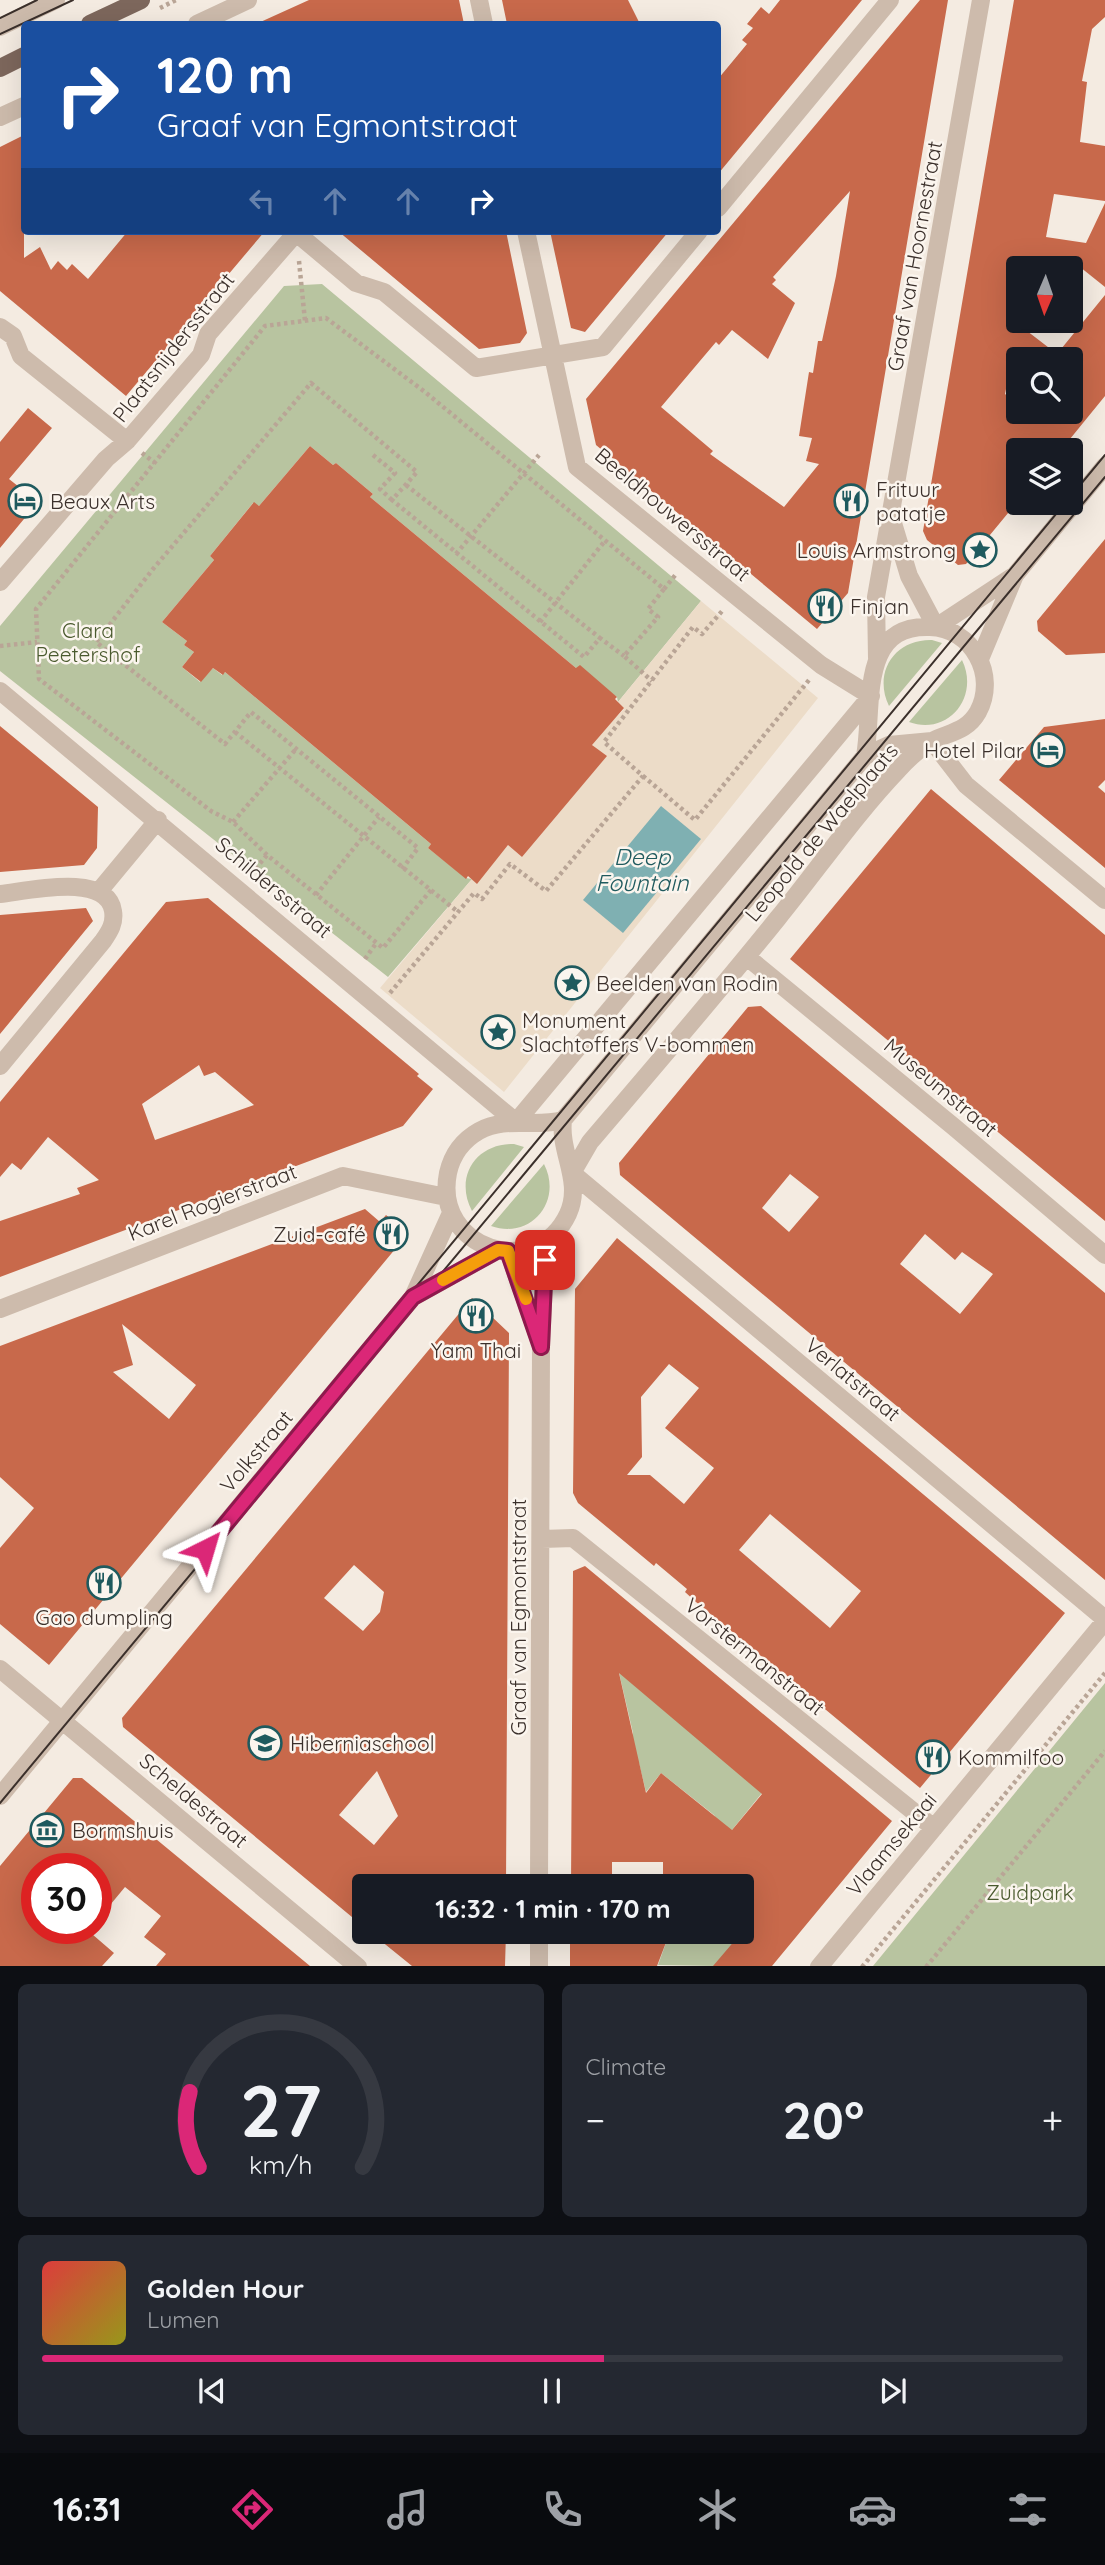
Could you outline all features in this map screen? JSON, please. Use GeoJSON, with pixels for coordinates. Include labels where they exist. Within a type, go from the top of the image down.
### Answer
{"type":"FeatureCollection","features":[{"type":"Feature","properties":{"kind":"main road"},"geometry":{"type":"LineString","coordinates":[[96,21],[141,0]]}},
{"type":"Feature","properties":{"kind":"main road"},"geometry":{"type":"LineString","coordinates":[[0,68],[21,58]]}},
{"type":"Feature","properties":{"kind":"street"},"geometry":{"type":"LineString","coordinates":[[0,27],[56,0]]}},
{"type":"Feature","properties":{"kind":"street"},"geometry":{"type":"LineString","coordinates":[[203,21],[248,0]]}},
{"type":"Feature","properties":{"kind":"street"},"geometry":{"type":"LineString","coordinates":[[480,0],[484,21]]}},
{"type":"Feature","properties":{"kind":"street"},"geometry":{"type":"LineString","coordinates":[[721,204],[890,0]]}},
{"type":"Feature","properties":{"kind":"street","name":"Graaf van Hoornestraat"},"geometry":{"type":"LineString","coordinates":[[877,658],[876,597],[892,520],[981,0]]}},
{"type":"Feature","properties":{"kind":"street"},"geometry":{"type":"LineString","coordinates":[[0,117],[21,107]]}},
{"type":"Feature","properties":{"kind":"street","name":"Plaatsnijdersstraat"},"geometry":{"type":"LineString","coordinates":[[0,582],[106,459],[127,442],[201,355],[208,334],[292,235]]}},
{"type":"Feature","properties":{"kind":"street"},"geometry":{"type":"LineString","coordinates":[[299,235],[356,283],[384,292],[476,368],[603,347],[696,235]]}},
{"type":"Feature","properties":{"kind":"street","name":"Beeldhouwersstraat"},"geometry":{"type":"LineString","coordinates":[[527,235],[577,467],[821,665],[871,696]]}},
{"type":"Feature","properties":{"kind":"street"},"geometry":{"type":"LineString","coordinates":[[0,327],[12,337],[20,356],[127,442]]}},
{"type":"Feature","properties":{"kind":"street"},"geometry":{"type":"LineString","coordinates":[[980,659],[1015,575],[1105,466]]}},
{"type":"Feature","properties":{"kind":"street","name":"Graaf van Hoornestraat"},"geometry":{"type":"LineString","coordinates":[[892,520],[909,576],[936,627]]}},
{"type":"Feature","properties":{"kind":"street"},"geometry":{"type":"LineString","coordinates":[[936,627],[1015,575]]}},
{"type":"Feature","properties":{"kind":"street"},"geometry":{"type":"LineString","coordinates":[[865,756],[871,680],[877,658],[898,635],[923,626],[936,627],[957,635],[974,649],[980,659]]}},
{"type":"Feature","properties":{"kind":"street","name":"Leopold de Waelplaats"},"geometry":{"type":"LineString","coordinates":[[546,1240],[569,1212],[574,1187],[572,1173],[590,1142],[747,957],[898,770],[932,741],[961,730],[978,712],[985,685],[980,659]]}},
{"type":"Feature","properties":{"kind":"street","name":"Schildersstraat"},"geometry":{"type":"LineString","coordinates":[[0,691],[158,820],[516,1122]]}},
{"type":"Feature","properties":{"kind":"street"},"geometry":{"type":"LineString","coordinates":[[516,1122],[871,696]]}},
{"type":"Feature","properties":{"kind":"street"},"geometry":{"type":"LineString","coordinates":[[572,1173],[562,1142],[563,1120],[865,756],[889,745],[932,741],[967,785],[1105,900]]}},
{"type":"Feature","properties":{"kind":"street"},"geometry":{"type":"LineString","coordinates":[[100,890],[158,820]]}},
{"type":"Feature","properties":{"kind":"street"},"geometry":{"type":"LineString","coordinates":[[0,894],[84,887],[100,890],[111,903],[113,923],[109,932],[0,1066]]}},
{"type":"Feature","properties":{"kind":"street","name":"Museumstraat"},"geometry":{"type":"LineString","coordinates":[[747,957],[1105,1255]]}},
{"type":"Feature","properties":{"kind":"street"},"geometry":{"type":"LineString","coordinates":[[546,1240],[534,1246],[503,1250],[470,1238],[449,1205],[450,1165],[465,1141],[491,1126],[563,1120]]}},
{"type":"Feature","properties":{"kind":"street","name":"Verlatstraat"},"geometry":{"type":"LineString","coordinates":[[572,1173],[1105,1620]]}},
{"type":"Feature","properties":{"kind":"street","name":"Karel Rogierstraat"},"geometry":{"type":"LineString","coordinates":[[0,1309],[344,1176],[449,1205]]}},
{"type":"Feature","properties":{"kind":"street","name":"Volkstraat"},"geometry":{"type":"LineString","coordinates":[[0,1796],[413,1297],[449,1205]]}},
{"type":"Feature","properties":{"kind":"street","name":"Graaf van Egmontstraat"},"geometry":{"type":"LineString","coordinates":[[539,1874],[541,1347],[546,1240]]}},
{"type":"Feature","properties":{"kind":"street","name":"Volkstraat"},"geometry":{"type":"LineString","coordinates":[[413,1297],[503,1250]]}},
{"type":"Feature","properties":{"kind":"street","name":"Graaf van Egmontstraat"},"geometry":{"type":"LineString","coordinates":[[503,1250],[541,1347]]}},
{"type":"Feature","properties":{"kind":"street","name":"Vorstermanstraat"},"geometry":{"type":"LineString","coordinates":[[542,1539],[573,1538],[934,1828]]}},
{"type":"Feature","properties":{"kind":"street","name":"Vlaamsekaai"},"geometry":{"type":"LineString","coordinates":[[819,1966],[1105,1620]]}},
{"type":"Feature","properties":{"kind":"street","name":"Scheldestraat"},"geometry":{"type":"LineString","coordinates":[[0,1669],[358,1966]]}},
{"type":"Feature","properties":{"kind":"street"},"geometry":{"type":"LineString","coordinates":[[539,1944],[539,1966]]}},
{"type":"Feature","properties":{"kind":"path"},"geometry":{"type":"LineString","coordinates":[[301,285],[305,321]]}},
{"type":"Feature","properties":{"kind":"path"},"geometry":{"type":"LineString","coordinates":[[430,890],[383,948],[267,855],[233,822],[211,811],[39,679],[36,609],[265,326],[326,318],[425,392],[664,589]]}},
{"type":"Feature","properties":{"kind":"path"},"geometry":{"type":"LineString","coordinates":[[393,500],[417,472],[311,383],[153,569],[96,642],[225,744],[251,712],[418,848],[402,869]]}},
{"type":"Feature","properties":{"kind":"path"},"geometry":{"type":"LineString","coordinates":[[373,455],[395,473],[380,489],[540,622],[584,657],[600,638]]}},
{"type":"Feature","properties":{"kind":"path"},"geometry":{"type":"LineString","coordinates":[[456,554],[539,455]]}},
{"type":"Feature","properties":{"kind":"path"},"geometry":{"type":"LineString","coordinates":[[406,485],[624,656],[652,681]]}},
{"type":"Feature","properties":{"kind":"path"},"geometry":{"type":"LineString","coordinates":[[540,622],[604,542]]}},
{"type":"Feature","properties":{"kind":"path"},"geometry":{"type":"LineString","coordinates":[[624,656],[658,617],[648,609],[674,578]]}},
{"type":"Feature","properties":{"kind":"path"},"geometry":{"type":"LineString","coordinates":[[735,596],[702,634],[693,627],[604,742],[695,820],[821,665]]}},
{"type":"Feature","properties":{"kind":"path"},"geometry":{"type":"LineString","coordinates":[[0,646],[37,642]]}},
{"type":"Feature","properties":{"kind":"path"},"geometry":{"type":"LineString","coordinates":[[235,732],[458,912]]}},
{"type":"Feature","properties":{"kind":"path"},"geometry":{"type":"LineString","coordinates":[[233,822],[296,749]]}},
{"type":"Feature","properties":{"kind":"path"},"geometry":{"type":"LineString","coordinates":[[380,1006],[474,893],[482,899],[510,864],[546,891],[643,776]]}},
{"type":"Feature","properties":{"kind":"path"},"geometry":{"type":"LineString","coordinates":[[316,895],[379,817]]}},
{"type":"Feature","properties":{"kind":"path"},"geometry":{"type":"LineString","coordinates":[[254,871],[267,855]]}},
{"type":"Feature","properties":{"kind":"path"},"geometry":{"type":"LineString","coordinates":[[365,959],[377,942]]}},
{"type":"Feature","properties":{"kind":"path"},"geometry":{"type":"LineString","coordinates":[[862,1966],[1105,1673]]}},
{"type":"Feature","properties":{"kind":"path"},"geometry":{"type":"LineString","coordinates":[[926,1966],[1105,1751]]}},
{"type":"Feature","properties":{"kind":"green space","name":"Clara Peetershof"},"geometry":{"type":"Polygon","coordinates":[[[322,284],[701,601],[618,702],[617,697],[576,668],[370,497],[373,494],[336,463],[333,465],[310,446],[259,506],[253,503],[210,556],[214,560],[162,622],[187,641],[184,645],[194,652],[182,667],[200,682],[213,668],[222,675],[225,672],[431,844],[428,848],[466,878],[472,879],[388,977],[0,671],[0,626],[284,286],[322,284]]]}},
{"type":"Feature","properties":{"kind":"green space"},"geometry":{"type":"Polygon","coordinates":[[[932,640],[942,643],[889,706],[884,682],[890,660],[907,645],[932,640]]]}},
{"type":"Feature","properties":{"kind":"green space"},"geometry":{"type":"Polygon","coordinates":[[[962,660],[967,687],[957,710],[936,723],[923,725],[909,722],[962,660]]]}},
{"type":"Feature","properties":{"kind":"green space"},"geometry":{"type":"Polygon","coordinates":[[[514,1144],[524,1147],[472,1211],[466,1186],[472,1164],[489,1149],[514,1144]]]}},
{"type":"Feature","properties":{"kind":"green space"},"geometry":{"type":"Polygon","coordinates":[[[544,1164],[549,1178],[549,1191],[540,1214],[519,1227],[506,1229],[491,1226],[544,1164]]]}},
{"type":"Feature","properties":{"kind":"green space"},"geometry":{"type":"Polygon","coordinates":[[[614,1651],[762,1793],[727,1836],[714,1815],[661,1773],[646,1792],[639,1763],[620,1762],[633,1733],[614,1651]]]}},
{"type":"Feature","properties":{"kind":"green space","name":"Zuidpark"},"geometry":{"type":"Polygon","coordinates":[[[1105,1683],[1105,1966],[873,1966],[1105,1683]]]}},
{"type":"Feature","properties":{"kind":"green space"},"geometry":{"type":"Polygon","coordinates":[[[666,1944],[734,1944],[714,1966],[658,1965],[666,1944]]]}},
{"type":"Feature","properties":{"kind":"shaded area"},"geometry":{"type":"Polygon","coordinates":[[[701,601],[818,698],[504,1092],[380,988],[472,879],[477,883],[508,845],[522,857],[606,757],[591,744],[624,709],[618,702],[701,601]]]}},
{"type":"Feature","properties":{"kind":"water","name":"Deep Fountain"},"geometry":{"type":"Polygon","coordinates":[[[661,806],[701,839],[623,933],[583,900],[661,806]]]}},
{"type":"Feature","properties":{"kind":"building"},"geometry":{"type":"Polygon","coordinates":[[[309,0],[459,0],[463,21],[263,21],[309,0]]]}},
{"type":"Feature","properties":{"kind":"building"},"geometry":{"type":"Polygon","coordinates":[[[502,0],[628,0],[638,21],[506,21],[502,0]]]}},
{"type":"Feature","properties":{"kind":"building"},"geometry":{"type":"Polygon","coordinates":[[[780,0],[862,0],[721,170],[721,75],[747,44],[742,40],[753,28],[747,24],[761,7],[769,14],[780,0]]]}},
{"type":"Feature","properties":{"kind":"building"},"geometry":{"type":"Polygon","coordinates":[[[920,0],[948,0],[848,593],[817,629],[596,445],[586,399],[920,0]],[[850,191],[773,277],[776,280],[772,284],[795,303],[768,359],[732,330],[719,345],[716,342],[661,407],[713,451],[710,454],[784,507],[819,464],[806,461],[812,438],[799,436],[809,372],[813,373],[818,341],[822,341],[850,191]]]}},
{"type":"Feature","properties":{"kind":"building"},"geometry":{"type":"Polygon","coordinates":[[[1014,0],[1105,0],[1105,17],[1092,29],[1082,81],[1087,82],[1080,142],[1105,146],[1105,201],[1054,194],[1046,237],[1086,243],[1105,203],[1105,287],[1083,269],[1083,256],[1006,256],[1006,333],[1030,333],[1048,347],[1006,347],[1006,424],[1082,424],[1071,438],[1006,438],[1006,515],[966,564],[958,565],[927,540],[923,531],[1014,0]]]}},
{"type":"Feature","properties":{"kind":"building"},"geometry":{"type":"Polygon","coordinates":[[[21,136],[21,235],[24,235],[24,258],[40,247],[51,270],[58,261],[67,270],[72,264],[88,279],[125,235],[262,235],[126,396],[0,291],[0,147],[21,136]]]}},
{"type":"Feature","properties":{"kind":"building"},"geometry":{"type":"Polygon","coordinates":[[[343,235],[507,235],[527,333],[520,343],[479,349],[343,235]]]}},
{"type":"Feature","properties":{"kind":"building"},"geometry":{"type":"Polygon","coordinates":[[[551,235],[666,235],[585,332],[571,328],[551,235]]]}},
{"type":"Feature","properties":{"kind":"building"},"geometry":{"type":"Polygon","coordinates":[[[1105,295],[1105,396],[1083,423],[1083,347],[1063,347],[1074,333],[1083,333],[1083,322],[1105,295]]]}},
{"type":"Feature","properties":{"kind":"building"},"geometry":{"type":"Polygon","coordinates":[[[28,408],[52,428],[9,479],[38,502],[0,548],[0,442],[28,408]]]}},
{"type":"Feature","properties":{"kind":"building"},"geometry":{"type":"Polygon","coordinates":[[[310,446],[333,465],[336,463],[373,494],[370,497],[576,668],[580,665],[617,697],[615,699],[624,708],[592,745],[607,756],[522,857],[508,845],[477,884],[468,876],[466,879],[428,848],[431,844],[225,672],[223,675],[213,668],[201,682],[182,667],[194,652],[184,645],[187,641],[162,622],[214,560],[210,556],[254,502],[259,506],[310,446]]]}},
{"type":"Feature","properties":{"kind":"building"},"geometry":{"type":"Polygon","coordinates":[[[1105,539],[1105,653],[1066,655],[1038,631],[1037,621],[1105,539]]]}},
{"type":"Feature","properties":{"kind":"building"},"geometry":{"type":"Polygon","coordinates":[[[1105,719],[1105,780],[1098,787],[1105,793],[1105,868],[999,780],[1044,727],[1105,719]]]}},
{"type":"Feature","properties":{"kind":"building"},"geometry":{"type":"Polygon","coordinates":[[[0,726],[98,807],[97,848],[84,865],[0,872],[0,726]]]}},
{"type":"Feature","properties":{"kind":"building"},"geometry":{"type":"Polygon","coordinates":[[[931,789],[1105,935],[1105,1221],[790,959],[931,789]]]}},
{"type":"Feature","properties":{"kind":"building"},"geometry":{"type":"Polygon","coordinates":[[[208,898],[419,1074],[417,1076],[433,1089],[403,1126],[0,1277],[0,1221],[80,1194],[77,1188],[99,1180],[48,1137],[21,1170],[12,1163],[0,1177],[0,1102],[166,902],[208,898]],[[199,1065],[142,1104],[155,1140],[254,1105],[215,1072],[204,1076],[199,1065]]]}},
{"type":"Feature","properties":{"kind":"building"},"geometry":{"type":"Polygon","coordinates":[[[86,908],[93,921],[0,1034],[0,915],[86,908]]]}},
{"type":"Feature","properties":{"kind":"building"},"geometry":{"type":"Polygon","coordinates":[[[761,1006],[1105,1293],[1105,1580],[620,1175],[619,1163],[748,1007],[761,1006]],[[790,1174],[762,1208],[789,1232],[819,1197],[790,1174]],[[925,1234],[900,1264],[960,1314],[993,1274],[962,1252],[955,1260],[925,1234]]]}},
{"type":"Feature","properties":{"kind":"building"},"geometry":{"type":"Polygon","coordinates":[[[365,1209],[380,1222],[386,1215],[401,1228],[401,1242],[49,1665],[0,1624],[0,1548],[34,1508],[0,1477],[0,1346],[365,1209]],[[122,1324],[133,1365],[113,1372],[169,1419],[196,1385],[122,1324]]]}},
{"type":"Feature","properties":{"kind":"building"},"geometry":{"type":"Polygon","coordinates":[[[617,1238],[1065,1613],[920,1788],[696,1602],[685,1592],[687,1589],[656,1563],[654,1566],[578,1503],[573,1493],[575,1289],[617,1238]],[[669,1364],[641,1397],[642,1457],[627,1475],[650,1475],[684,1504],[714,1468],[665,1428],[699,1388],[669,1364]],[[770,1514],[739,1550],[830,1628],[861,1591],[770,1514]]]}},
{"type":"Feature","properties":{"kind":"building"},"geometry":{"type":"Polygon","coordinates":[[[472,1298],[509,1333],[506,1874],[352,1874],[352,1917],[123,1727],[122,1718],[472,1298]],[[354,1565],[324,1598],[363,1631],[380,1612],[384,1592],[354,1565]],[[377,1771],[339,1815],[374,1845],[398,1816],[377,1771]]]}},
{"type":"Feature","properties":{"kind":"building"},"geometry":{"type":"Polygon","coordinates":[[[585,1566],[892,1821],[772,1966],[713,1966],[732,1944],[754,1944],[754,1874],[663,1874],[663,1862],[612,1862],[612,1874],[571,1874],[573,1571],[585,1566]],[[619,1673],[646,1793],[661,1773],[732,1830],[762,1794],[619,1673]]]}},
{"type":"Feature","properties":{"kind":"building"},"geometry":{"type":"Polygon","coordinates":[[[73,1778],[82,1778],[310,1966],[156,1966],[166,1954],[144,1937],[161,1916],[125,1887],[112,1903],[112,1853],[21,1853],[21,1944],[104,1944],[114,1953],[102,1966],[0,1966],[0,1866],[73,1778]]]}},
{"type":"Feature","properties":{"kind":"building"},"geometry":{"type":"Polygon","coordinates":[[[385,1944],[506,1944],[505,1966],[412,1966],[385,1944]]]}},
{"type":"Feature","properties":{"kind":"building"},"geometry":{"type":"Polygon","coordinates":[[[570,1944],[665,1944],[657,1966],[570,1966],[570,1944]]]}},
{"type":"Feature","properties":{"kind":"tram line"},"geometry":{"type":"LineString","coordinates":[[0,18],[37,0]]}},
{"type":"Feature","properties":{"kind":"tram line"},"geometry":{"type":"LineString","coordinates":[[28,21],[73,0]]}},
{"type":"Feature","properties":{"kind":"tram line"},"geometry":{"type":"LineString","coordinates":[[0,34],[21,24]]}},
{"type":"Feature","properties":{"kind":"tram line"},"geometry":{"type":"LineString","coordinates":[[1083,482],[1105,455]]}},
{"type":"Feature","properties":{"kind":"tram line"},"geometry":{"type":"LineString","coordinates":[[0,1803],[1105,477]]}},
{"type":"Feature","properties":{"kind":"tram line"},"geometry":{"type":"LineString","coordinates":[[318,1405],[1055,515]]}},
{"type":"Feature","properties":{"kind":"slow traffic"},"geometry":{"type":"LineString","coordinates":[[443,1280],[498,1250],[508,1251],[526,1299]]}},
{"type":"Feature","properties":{"kind":"place","name":"Beaux Arts"},"geometry":{"type":"Point","coordinates":[25,501]}},
{"type":"Feature","properties":{"kind":"place","name":"Frituur patatje"},"geometry":{"type":"Point","coordinates":[851,501]}},
{"type":"Feature","properties":{"kind":"place","name":"Louis Armstrong"},"geometry":{"type":"Point","coordinates":[980,550]}},
{"type":"Feature","properties":{"kind":"place","name":"Finjan"},"geometry":{"type":"Point","coordinates":[825,606]}},
{"type":"Feature","properties":{"kind":"place","name":"Hotel Pilar"},"geometry":{"type":"Point","coordinates":[1048,750]}},
{"type":"Feature","properties":{"kind":"place","name":"Beelden van Rodin"},"geometry":{"type":"Point","coordinates":[572,983]}},
{"type":"Feature","properties":{"kind":"place","name":"Monument Slachtoffers V-bommen"},"geometry":{"type":"Point","coordinates":[498,1032]}},
{"type":"Feature","properties":{"kind":"place","name":"Zuid-café"},"geometry":{"type":"Point","coordinates":[391,1234]}},
{"type":"Feature","properties":{"kind":"place","name":"Yam Thai"},"geometry":{"type":"Point","coordinates":[476,1316]}},
{"type":"Feature","properties":{"kind":"place","name":"Gao dumpling"},"geometry":{"type":"Point","coordinates":[104,1583]}},
{"type":"Feature","properties":{"kind":"place","name":"Hiberniaschool"},"geometry":{"type":"Point","coordinates":[265,1743]}},
{"type":"Feature","properties":{"kind":"place","name":"Kommilfoo"},"geometry":{"type":"Point","coordinates":[933,1757]}},
{"type":"Feature","properties":{"kind":"place","name":"Bormshuis"},"geometry":{"type":"Point","coordinates":[47,1830]}},
{"type":"Feature","properties":{"kind":"route"},"geometry":{"type":"LineString","coordinates":[[205,1549],[413,1297],[498,1250],[508,1251],[541,1347],[545,1260]]}}]}
